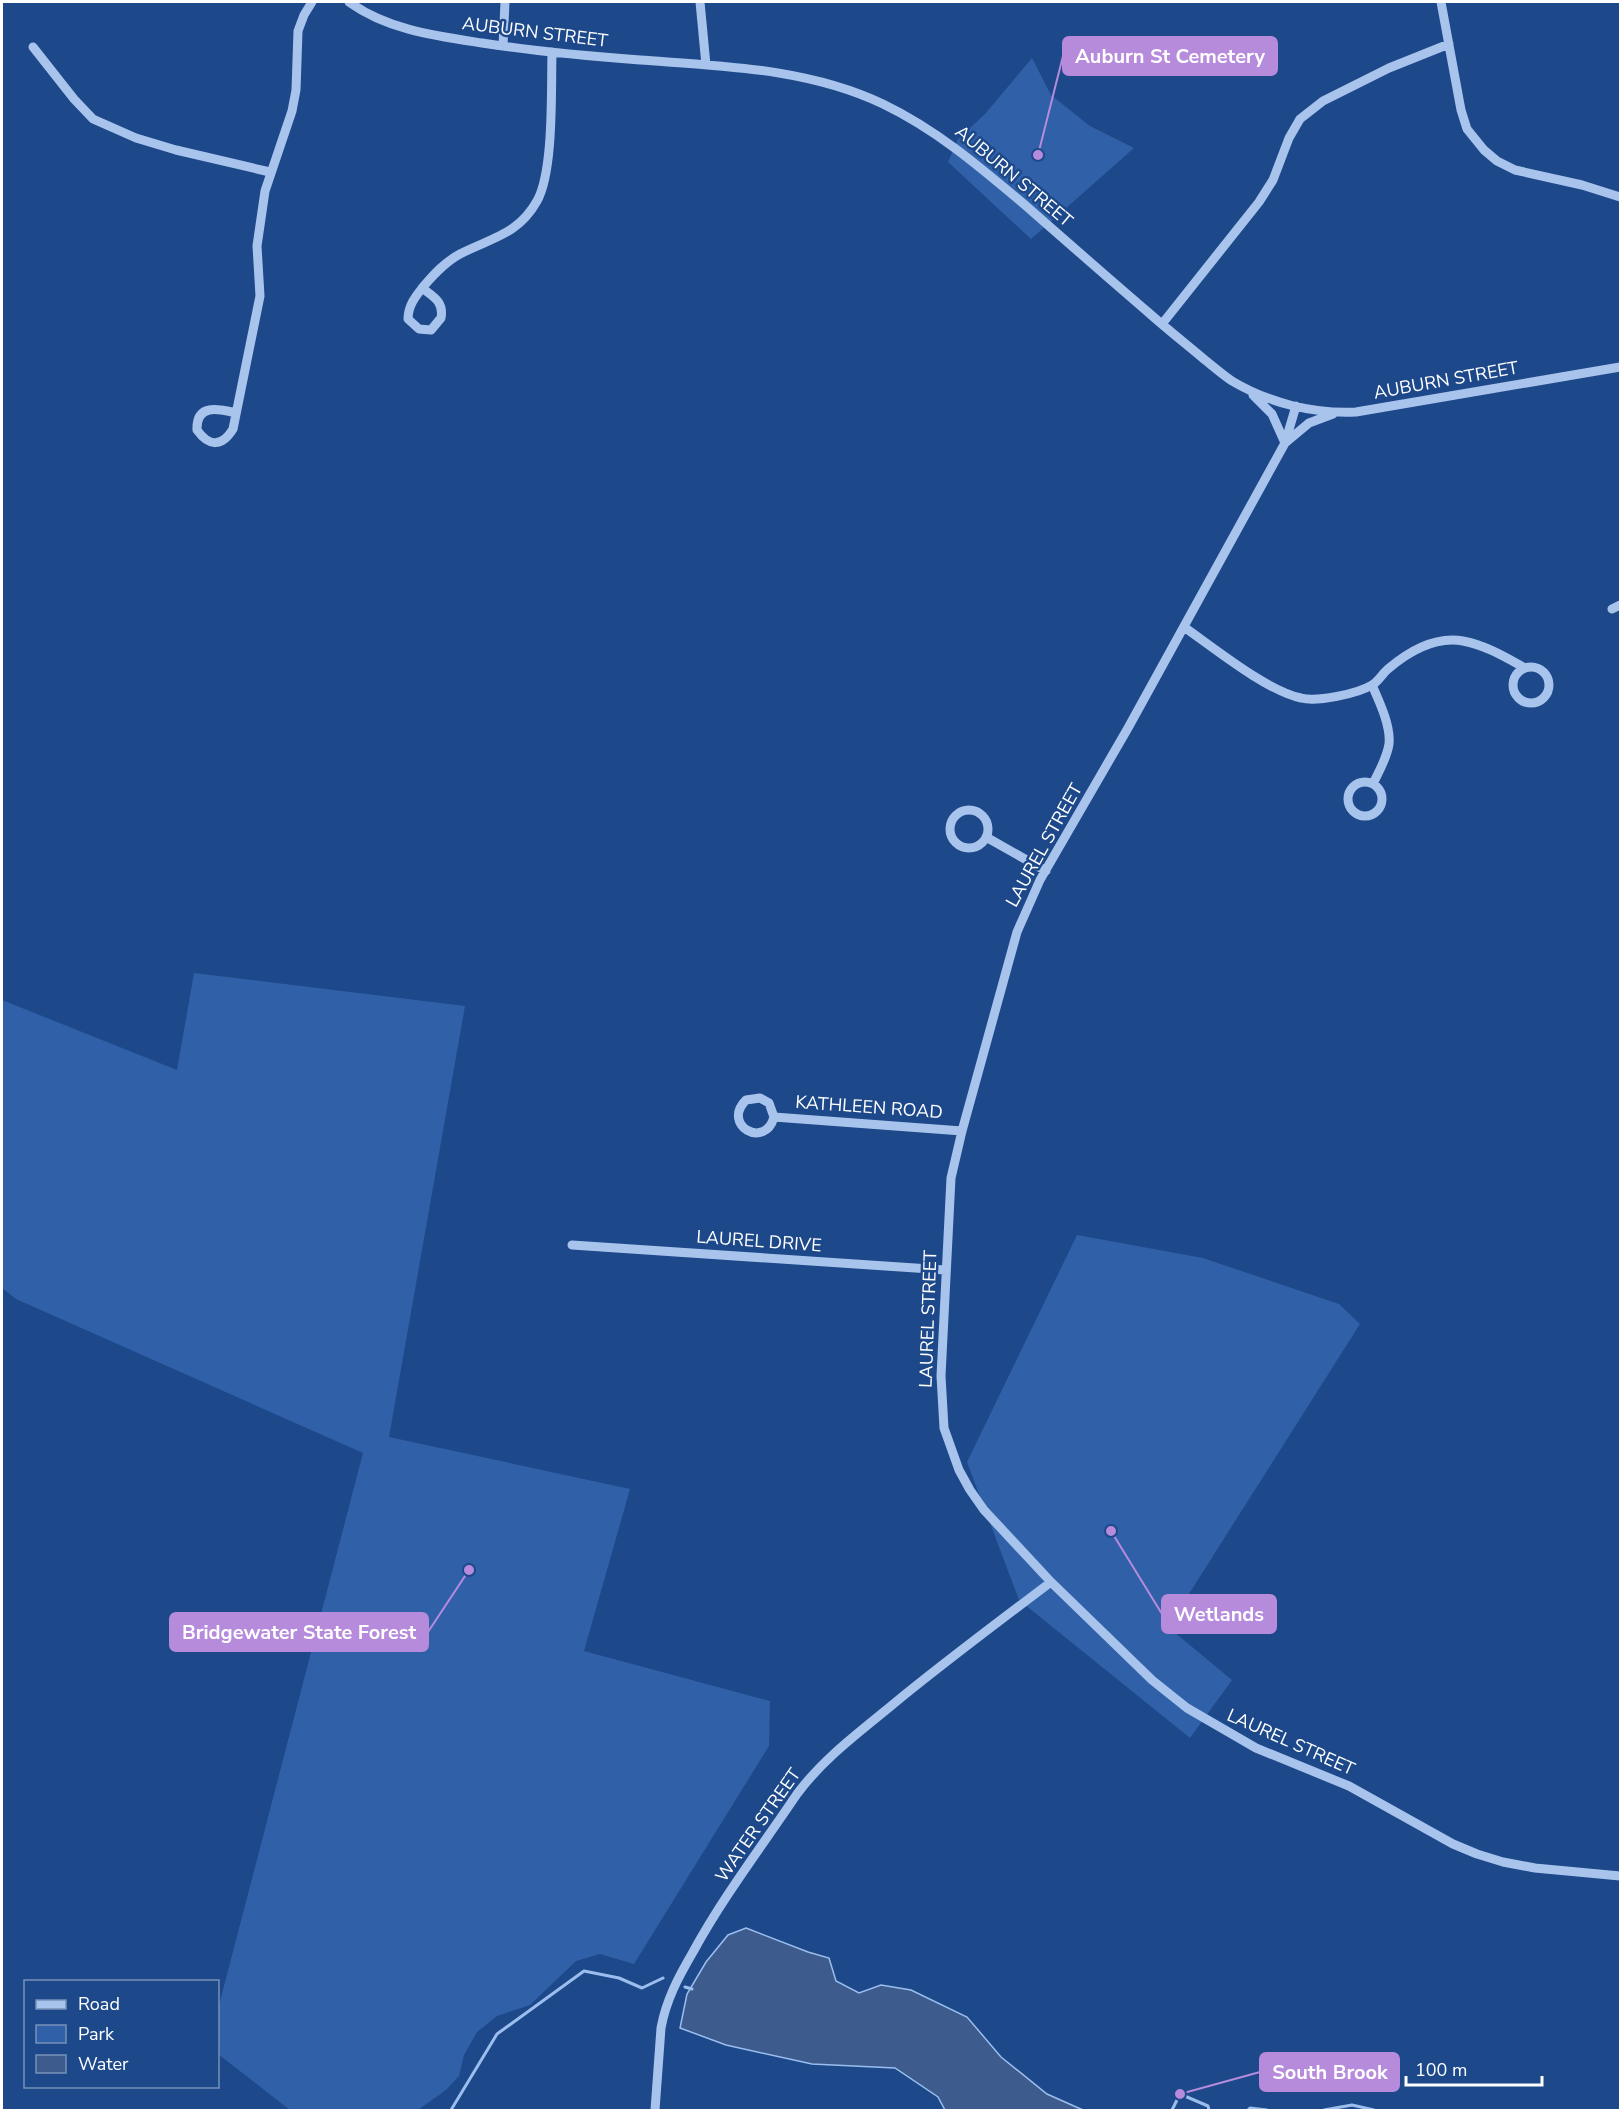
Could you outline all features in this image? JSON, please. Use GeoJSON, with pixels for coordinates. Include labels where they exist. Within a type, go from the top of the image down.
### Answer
{"type":"FeatureCollection","features":[{"type":"Feature","properties":{"kind":"street"},"geometry":{"type":"LineString","coordinates":[[236,413],[215,408],[207,410],[200,416],[197,430],[210,442],[217,442],[225,440],[233,429],[260,296],[258,229],[270,172],[294,103],[299,25],[312,2]]}},
{"type":"Feature","properties":{"kind":"street","name":"AUBURN STREET"},"geometry":{"type":"LineString","coordinates":[[349,2],[378,19],[397,26],[446,37],[552,52],[735,66],[841,87],[868,97],[905,115],[943,138],[1230,380],[1264,397],[1296,406],[1338,412],[1379,409],[1620,367]]}},
{"type":"Feature","properties":{"kind":"street"},"geometry":{"type":"LineString","coordinates":[[503,46],[505,2]]}},
{"type":"Feature","properties":{"kind":"street"},"geometry":{"type":"LineString","coordinates":[[700,2],[706,65]]}},
{"type":"Feature","properties":{"kind":"street"},"geometry":{"type":"LineString","coordinates":[[1441,2],[1465,123],[1471,135],[1488,154],[1515,170],[1582,185],[1620,197]]}},
{"type":"Feature","properties":{"kind":"street"},"geometry":{"type":"LineString","coordinates":[[1162,324],[1259,202],[1273,180],[1289,138],[1300,119],[1333,97],[1389,68],[1449,45]]}},
{"type":"Feature","properties":{"kind":"street"},"geometry":{"type":"LineString","coordinates":[[33,47],[93,120],[146,141],[270,172]]}},
{"type":"Feature","properties":{"kind":"street"},"geometry":{"type":"LineString","coordinates":[[422,288],[435,297],[442,306],[441,318],[431,330],[419,329],[408,319],[413,299],[435,272],[459,255],[500,237],[514,228],[527,216],[537,201],[544,184],[547,165],[552,52]]}},
{"type":"Feature","properties":{"kind":"street"},"geometry":{"type":"LineString","coordinates":[[1242,386],[1272,414],[1285,443]]}},
{"type":"Feature","properties":{"kind":"street","name":"LAUREL STREET"},"geometry":{"type":"LineString","coordinates":[[1296,406],[1285,443],[1128,729],[1046,871],[1022,917],[1013,942],[951,1178],[941,1376],[942,1411],[948,1442],[964,1480],[976,1500],[1051,1582],[1152,1680],[1196,1715],[1257,1748],[1349,1786],[1453,1844],[1477,1854],[1524,1866],[1620,1876]]}},
{"type":"Feature","properties":{"kind":"street","name":"LAUREL STREET"},"geometry":{"type":"LineString","coordinates":[[1285,443],[1310,423],[1338,412]]}},
{"type":"Feature","properties":{"kind":"street"},"geometry":{"type":"LineString","coordinates":[[1184,627],[1274,688],[1302,699],[1330,698],[1372,685],[1386,670],[1409,653],[1434,642],[1460,640],[1483,646],[1525,668]]}},
{"type":"Feature","properties":{"kind":"street"},"geometry":{"type":"LineString","coordinates":[[1372,685],[1384,714],[1389,743],[1383,764],[1373,784]]}},
{"type":"Feature","properties":{"kind":"street"},"geometry":{"type":"LineString","coordinates":[[967,810],[979,813],[987,823],[986,837],[980,845],[962,847],[957,844],[950,833],[952,821],[961,812],[967,810]]}},
{"type":"Feature","properties":{"kind":"street"},"geometry":{"type":"LineString","coordinates":[[986,837],[1046,871]]}},
{"type":"Feature","properties":{"kind":"street","name":"KATHLEEN ROAD"},"geometry":{"type":"LineString","coordinates":[[774,1117],[962,1131]]}},
{"type":"Feature","properties":{"kind":"street","name":"LAUREL DRIVE"},"geometry":{"type":"LineString","coordinates":[[572,1245],[945,1270]]}},
{"type":"Feature","properties":{"kind":"street","name":"WATER STREET"},"geometry":{"type":"LineString","coordinates":[[655,2110],[662,2028],[665,2010],[672,1992],[712,1919],[797,1794],[851,1738],[938,1667],[1051,1582]]}},
{"type":"Feature","properties":{"kind":"green space"},"geometry":{"type":"Polygon","coordinates":[[[1032,58],[1051,95],[1090,126],[1134,148],[1031,239],[948,162],[958,139],[985,114],[1032,58]]]}},
{"type":"Feature","properties":{"kind":"green space"},"geometry":{"type":"Polygon","coordinates":[[[194,973],[465,1006],[389,1437],[630,1489],[584,1651],[770,1701],[769,1746],[634,1964],[600,1954],[576,1961],[530,2005],[497,2016],[477,2032],[464,2055],[459,2076],[446,2090],[418,2110],[290,2110],[219,2055],[219,2005],[363,1453],[16,1299],[2,1288],[2,1000],[177,1070],[194,973]]]}},
{"type":"Feature","properties":{"kind":"green space"},"geometry":{"type":"Polygon","coordinates":[[[1077,1235],[1203,1258],[1339,1304],[1360,1324],[1168,1627],[1232,1680],[1190,1738],[1019,1600],[967,1462],[1077,1235]]]}},
{"type":"Feature","properties":{"kind":"water"},"geometry":{"type":"Polygon","coordinates":[[[746,1928],[829,1958],[836,1981],[859,1993],[881,1985],[911,1990],[967,2017],[1001,2057],[1047,2094],[1083,2110],[945,2110],[938,2097],[895,2068],[812,2064],[726,2045],[680,2028],[687,1994],[706,1962],[728,1935],[746,1928]]]}},
{"type":"Feature","properties":{"kind":"waterway"},"geometry":{"type":"LineString","coordinates":[[451,2110],[497,2034],[584,1971],[619,1978],[642,1988],[663,1978]]}},
{"type":"Feature","properties":{"kind":"waterway"},"geometry":{"type":"LineString","coordinates":[[685,1987],[692,1989]]}},
{"type":"Feature","properties":{"kind":"waterway"},"geometry":{"type":"LineString","coordinates":[[1172,2110],[1180,2094],[1208,2106],[1209,2110]]}},
{"type":"Feature","properties":{"kind":"waterway"},"geometry":{"type":"LineString","coordinates":[[1324,2110],[1352,2105],[1374,2110]]}},
{"type":"Feature","properties":{"kind":"waterway"},"geometry":{"type":"LineString","coordinates":[[1248,2110],[1250,2108],[1267,2110]]}},
{"type":"Feature","properties":{"kind":"place","name":"Auburn St Cemetery"},"geometry":{"type":"Point","coordinates":[1038,155]}},
{"type":"Feature","properties":{"kind":"place","name":"Wetlands"},"geometry":{"type":"Point","coordinates":[1111,1531]}},
{"type":"Feature","properties":{"kind":"place","name":"Bridgewater State Forest"},"geometry":{"type":"Point","coordinates":[469,1570]}},
{"type":"Feature","properties":{"kind":"place","name":"South Brook"},"geometry":{"type":"Point","coordinates":[1180,2094]}}]}
